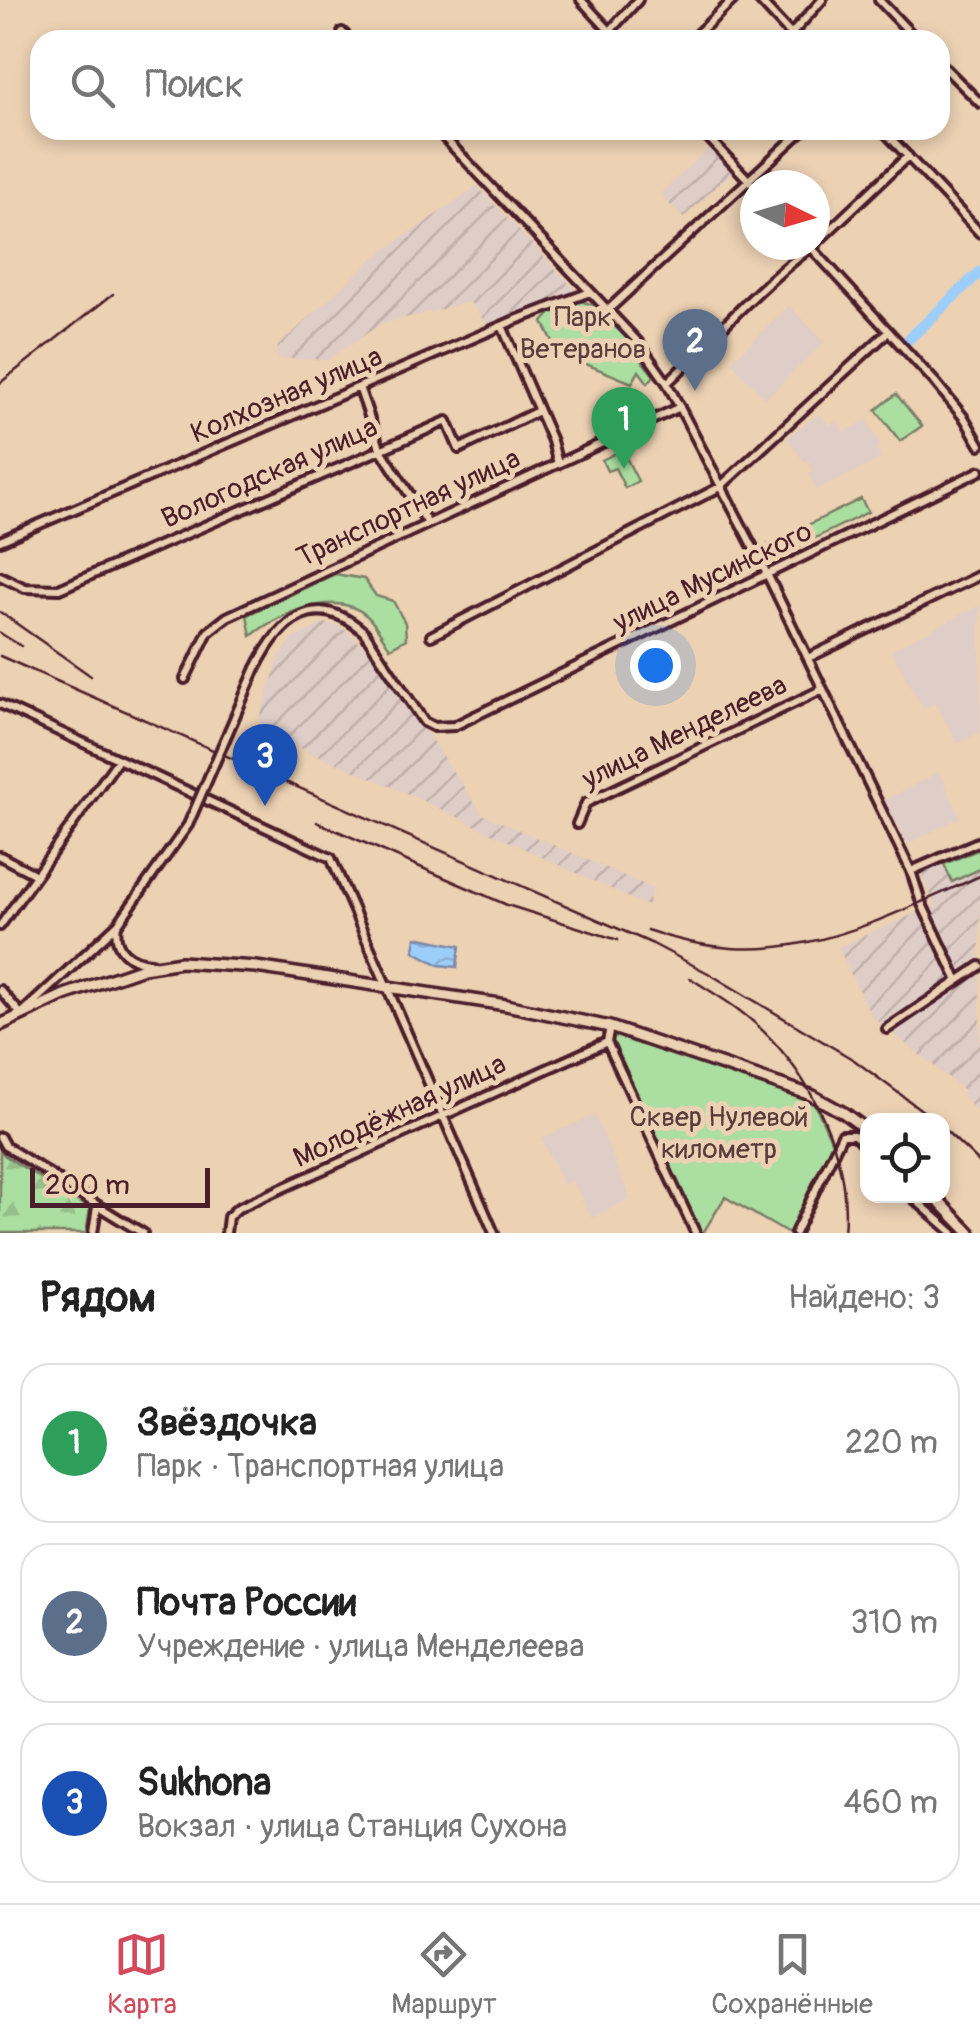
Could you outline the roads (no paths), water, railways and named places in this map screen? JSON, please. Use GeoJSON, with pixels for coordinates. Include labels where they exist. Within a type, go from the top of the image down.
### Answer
{"type":"FeatureCollection","features":[{"type":"Feature","properties":{"kind":"main road"},"geometry":{"type":"LineString","coordinates":[[0,1025],[109,978],[143,968],[181,962],[256,967],[506,1005],[610,1027],[830,1104],[860,1125]]}},
{"type":"Feature","properties":{"kind":"main road"},"geometry":{"type":"LineString","coordinates":[[941,1203],[970,1233]]}},
{"type":"Feature","properties":{"kind":"street"},"geometry":{"type":"LineString","coordinates":[[581,0],[609,30]]}},
{"type":"Feature","properties":{"kind":"street"},"geometry":{"type":"LineString","coordinates":[[611,30],[638,0]]}},
{"type":"Feature","properties":{"kind":"street"},"geometry":{"type":"LineString","coordinates":[[702,30],[733,0]]}},
{"type":"Feature","properties":{"kind":"street"},"geometry":{"type":"LineString","coordinates":[[759,0],[784,30]]}},
{"type":"Feature","properties":{"kind":"street"},"geometry":{"type":"LineString","coordinates":[[798,30],[822,0]]}},
{"type":"Feature","properties":{"kind":"street"},"geometry":{"type":"LineString","coordinates":[[879,0],[908,30]]}},
{"type":"Feature","properties":{"kind":"street"},"geometry":{"type":"LineString","coordinates":[[950,73],[980,103]]}},
{"type":"Feature","properties":{"kind":"street","name":"улица Менделеева"},"geometry":{"type":"LineString","coordinates":[[446,140],[638,342],[667,383],[808,658],[911,870],[921,902],[958,981]]}},
{"type":"Feature","properties":{"kind":"street"},"geometry":{"type":"LineString","coordinates":[[710,140],[740,171]]}},
{"type":"Feature","properties":{"kind":"street"},"geometry":{"type":"LineString","coordinates":[[759,170],[792,140]]}},
{"type":"Feature","properties":{"kind":"street"},"geometry":{"type":"LineString","coordinates":[[893,140],[980,233]]}},
{"type":"Feature","properties":{"kind":"street"},"geometry":{"type":"LineString","coordinates":[[830,228],[908,156]]}},
{"type":"Feature","properties":{"kind":"street"},"geometry":{"type":"LineString","coordinates":[[608,310],[740,187]]}},
{"type":"Feature","properties":{"kind":"street"},"geometry":{"type":"LineString","coordinates":[[667,383],[793,260]]}},
{"type":"Feature","properties":{"kind":"street"},"geometry":{"type":"LineString","coordinates":[[825,260],[966,419],[980,445]]}},
{"type":"Feature","properties":{"kind":"street","name":"Колхозная улица"},"geometry":{"type":"LineString","coordinates":[[0,541],[590,292]]}},
{"type":"Feature","properties":{"kind":"street"},"geometry":{"type":"LineString","coordinates":[[503,328],[558,464]]}},
{"type":"Feature","properties":{"kind":"street"},"geometry":{"type":"LineString","coordinates":[[431,636],[720,487],[888,332]]}},
{"type":"Feature","properties":{"kind":"street"},"geometry":{"type":"LineString","coordinates":[[359,387],[380,448],[427,522]]}},
{"type":"Feature","properties":{"kind":"street","name":"Транспортная улица"},"geometry":{"type":"LineString","coordinates":[[185,680],[208,632],[227,616],[680,407]]}},
{"type":"Feature","properties":{"kind":"street","name":"Вологодская улица"},"geometry":{"type":"LineString","coordinates":[[0,576],[25,588],[59,590],[446,421],[458,449],[538,411]]}},
{"type":"Feature","properties":{"kind":"street","name":"улица Мусинского"},"geometry":{"type":"LineString","coordinates":[[118,924],[188,826],[269,641],[298,615],[316,611],[350,620],[378,651],[424,722],[434,727],[464,722],[980,471]]}},
{"type":"Feature","properties":{"kind":"street","name":"улица Менделеева"},"geometry":{"type":"LineString","coordinates":[[808,658],[980,576]]}},
{"type":"Feature","properties":{"kind":"street","name":"улица Менделеева"},"geometry":{"type":"LineString","coordinates":[[576,824],[586,803],[823,689]]}},
{"type":"Feature","properties":{"kind":"street"},"geometry":{"type":"LineString","coordinates":[[0,704],[331,858],[494,1233]]}},
{"type":"Feature","properties":{"kind":"street"},"geometry":{"type":"LineString","coordinates":[[0,926],[118,760]]}},
{"type":"Feature","properties":{"kind":"street"},"geometry":{"type":"LineString","coordinates":[[911,870],[980,841]]}},
{"type":"Feature","properties":{"kind":"street"},"geometry":{"type":"LineString","coordinates":[[0,856],[36,875]]}},
{"type":"Feature","properties":{"kind":"street"},"geometry":{"type":"LineString","coordinates":[[118,924],[115,938],[131,959],[147,964],[181,962]]}},
{"type":"Feature","properties":{"kind":"street"},"geometry":{"type":"LineString","coordinates":[[0,990],[21,1014],[118,924]]}},
{"type":"Feature","properties":{"kind":"street"},"geometry":{"type":"LineString","coordinates":[[887,1028],[980,966]]}},
{"type":"Feature","properties":{"kind":"street"},"geometry":{"type":"LineString","coordinates":[[610,1027],[607,1042],[696,1233]]}},
{"type":"Feature","properties":{"kind":"street","name":"Молодёжная улица"},"geometry":{"type":"LineString","coordinates":[[226,1233],[228,1217],[238,1208],[607,1042]]}},
{"type":"Feature","properties":{"kind":"street"},"geometry":{"type":"LineString","coordinates":[[794,1233],[834,1148],[845,1133],[860,1140]]}},
{"type":"Feature","properties":{"kind":"street"},"geometry":{"type":"LineString","coordinates":[[0,1137],[5,1146],[70,1184],[96,1207],[143,1233]]}},
{"type":"Feature","properties":{"kind":"street"},"geometry":{"type":"LineString","coordinates":[[919,1203],[954,1233]]}},
{"type":"Feature","properties":{"kind":"street"},"geometry":{"type":"LineString","coordinates":[[92,1233],[96,1207]]}},
{"type":"Feature","properties":{"kind":"water"},"geometry":{"type":"Polygon","coordinates":[[[416,937],[460,946],[457,967],[439,965],[414,951],[416,937]]]}},
{"type":"Feature","properties":{"kind":"waterway"},"geometry":{"type":"LineString","coordinates":[[909,339],[980,272]]}},
{"type":"Feature","properties":{"kind":"railway"},"geometry":{"type":"LineString","coordinates":[[0,383],[113,294]]}},
{"type":"Feature","properties":{"kind":"railway"},"geometry":{"type":"LineString","coordinates":[[0,612],[91,676]]}},
{"type":"Feature","properties":{"kind":"railway"},"geometry":{"type":"LineString","coordinates":[[0,633],[21,646]]}},
{"type":"Feature","properties":{"kind":"railway"},"geometry":{"type":"LineString","coordinates":[[0,656],[653,944],[854,1060],[926,1113]]}},
{"type":"Feature","properties":{"kind":"railway"},"geometry":{"type":"LineString","coordinates":[[317,822],[507,905],[618,940]]}},
{"type":"Feature","properties":{"kind":"railway"},"geometry":{"type":"LineString","coordinates":[[647,930],[694,943],[779,947],[857,928],[980,876]]}},
{"type":"Feature","properties":{"kind":"railway"},"geometry":{"type":"LineString","coordinates":[[690,978],[760,1028],[802,1079],[818,1107],[840,1169],[844,1233]]}},
{"type":"Feature","properties":{"kind":"railway"},"geometry":{"type":"LineString","coordinates":[[950,1135],[980,1163]]}},
{"type":"Feature","properties":{"kind":"place","name":"Почта России"},"geometry":{"type":"Point","coordinates":[695,391]}},
{"type":"Feature","properties":{"kind":"place","name":"Звёздочка"},"geometry":{"type":"Point","coordinates":[624,469]}},
{"type":"Feature","properties":{"kind":"place","name":"Sukhona"},"geometry":{"type":"Point","coordinates":[265,806]}},
{"type":"Feature","properties":{"kind":"park label","name":"Парк Ветеранов"},"geometry":{"type":"Point","coordinates":[583,332]}},
{"type":"Feature","properties":{"kind":"park label","name":"Сквер Нулевой километр"},"geometry":{"type":"Point","coordinates":[719,1132]}}]}
